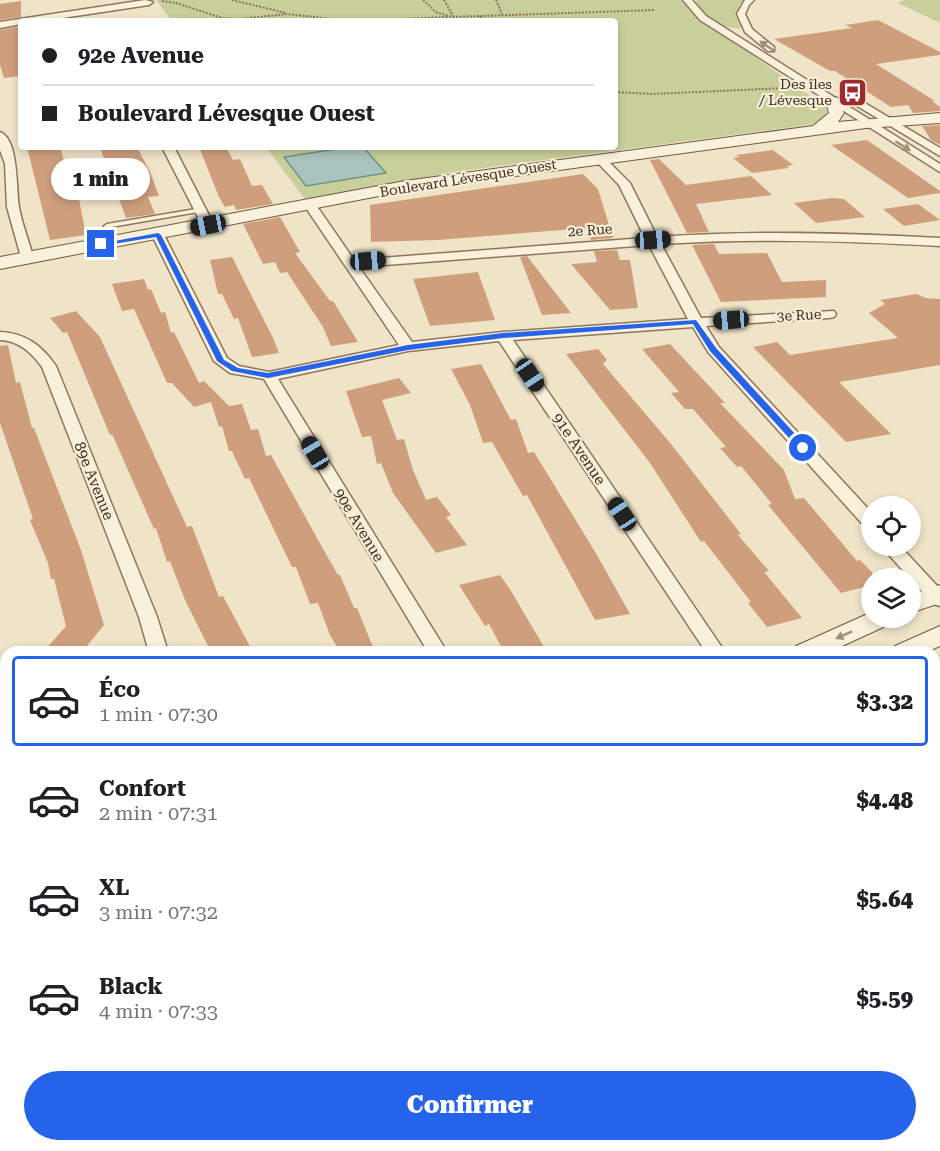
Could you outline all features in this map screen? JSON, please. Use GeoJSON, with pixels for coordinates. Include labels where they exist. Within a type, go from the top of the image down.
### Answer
{"type":"FeatureCollection","features":[{"type":"Feature","properties":{"kind":"street"},"geometry":{"type":"LineString","coordinates":[[687,0],[703,18],[940,153]]}},
{"type":"Feature","properties":{"kind":"street"},"geometry":{"type":"LineString","coordinates":[[750,0],[744,4],[741,14],[748,30],[760,42],[798,65]]}},
{"type":"Feature","properties":{"kind":"street"},"geometry":{"type":"LineString","coordinates":[[42,18],[149,2]]}},
{"type":"Feature","properties":{"kind":"street"},"geometry":{"type":"LineString","coordinates":[[92,10],[97,18]]}},
{"type":"Feature","properties":{"kind":"street"},"geometry":{"type":"LineString","coordinates":[[0,25],[18,22]]}},
{"type":"Feature","properties":{"kind":"street"},"geometry":{"type":"LineString","coordinates":[[835,95],[866,123],[940,169]]}},
{"type":"Feature","properties":{"kind":"street"},"geometry":{"type":"LineString","coordinates":[[817,130],[836,117],[835,95]]}},
{"type":"Feature","properties":{"kind":"street","name":"Boulevard Lévesque Ouest"},"geometry":{"type":"LineString","coordinates":[[0,263],[158,235],[205,218],[310,205],[405,186],[866,123],[940,118]]}},
{"type":"Feature","properties":{"kind":"street"},"geometry":{"type":"LineString","coordinates":[[0,135],[11,164],[13,207],[27,257]]}},
{"type":"Feature","properties":{"kind":"street"},"geometry":{"type":"LineString","coordinates":[[170,150],[205,218]]}},
{"type":"Feature","properties":{"kind":"street"},"geometry":{"type":"LineString","coordinates":[[600,159],[632,194],[653,240],[696,322],[713,349],[861,513]]}},
{"type":"Feature","properties":{"kind":"street"},"geometry":{"type":"LineString","coordinates":[[310,205],[408,347]]}},
{"type":"Feature","properties":{"kind":"street"},"geometry":{"type":"LineString","coordinates":[[158,235],[221,361],[235,369],[268,376]]}},
{"type":"Feature","properties":{"kind":"street","name":"2e Rue"},"geometry":{"type":"LineString","coordinates":[[350,264],[653,240],[787,237],[940,242]]}},
{"type":"Feature","properties":{"kind":"street","name":"3e Rue"},"geometry":{"type":"LineString","coordinates":[[268,376],[408,347],[503,336],[830,314]]}},
{"type":"Feature","properties":{"kind":"street","name":"89e Avenue"},"geometry":{"type":"LineString","coordinates":[[0,336],[22,339],[49,366],[140,597],[157,646]]}},
{"type":"Feature","properties":{"kind":"street","name":"91e Avenue"},"geometry":{"type":"LineString","coordinates":[[503,336],[711,646]]}},
{"type":"Feature","properties":{"kind":"street","name":"90e Avenue"},"geometry":{"type":"LineString","coordinates":[[268,376],[433,646]]}},
{"type":"Feature","properties":{"kind":"street"},"geometry":{"type":"LineString","coordinates":[[898,556],[931,598]]}},
{"type":"Feature","properties":{"kind":"street"},"geometry":{"type":"LineString","coordinates":[[819,646],[861,627]]}},
{"type":"Feature","properties":{"kind":"street"},"geometry":{"type":"LineString","coordinates":[[917,646],[940,635]]}},
{"type":"Feature","properties":{"kind":"lane"},"geometry":{"type":"LineString","coordinates":[[114,242],[107,226],[205,218]]}},
{"type":"Feature","properties":{"kind":"path"},"geometry":{"type":"LineString","coordinates":[[232,0],[293,14],[326,18]]}},
{"type":"Feature","properties":{"kind":"path"},"geometry":{"type":"LineString","coordinates":[[423,0],[436,12],[452,17]]}},
{"type":"Feature","properties":{"kind":"path"},"geometry":{"type":"LineString","coordinates":[[444,0],[452,17]]}},
{"type":"Feature","properties":{"kind":"path"},"geometry":{"type":"LineString","coordinates":[[496,0],[502,14]]}},
{"type":"Feature","properties":{"kind":"path"},"geometry":{"type":"LineString","coordinates":[[149,2],[171,2],[226,18]]}},
{"type":"Feature","properties":{"kind":"path"},"geometry":{"type":"LineString","coordinates":[[426,18],[655,10]]}},
{"type":"Feature","properties":{"kind":"path"},"geometry":{"type":"LineString","coordinates":[[244,18],[293,14]]}},
{"type":"Feature","properties":{"kind":"path"},"geometry":{"type":"LineString","coordinates":[[618,92],[652,94],[789,87]]}},
{"type":"Feature","properties":{"kind":"green space"},"geometry":{"type":"Polygon","coordinates":[[[156,0],[682,0],[691,12],[826,107],[828,116],[815,124],[453,172],[307,202],[268,150],[618,150],[618,18],[170,18],[156,0]]]}},
{"type":"Feature","properties":{"kind":"green space"},"geometry":{"type":"Polygon","coordinates":[[[696,0],[745,0],[736,14],[743,24],[742,28],[728,27],[714,22],[702,12],[696,0]]]}},
{"type":"Feature","properties":{"kind":"green space"},"geometry":{"type":"Polygon","coordinates":[[[904,0],[940,0],[940,23],[898,3],[904,0]]]}},
{"type":"Feature","properties":{"kind":"water"},"geometry":{"type":"Polygon","coordinates":[[[330,150],[366,150],[386,173],[306,186],[284,157],[330,150]]]}},
{"type":"Feature","properties":{"kind":"building"},"geometry":{"type":"Polygon","coordinates":[[[21,1],[21,17],[0,20],[0,4],[21,1]]]}},
{"type":"Feature","properties":{"kind":"building"},"geometry":{"type":"Polygon","coordinates":[[[878,20],[940,52],[940,55],[876,64],[935,101],[932,101],[940,107],[940,111],[913,113],[908,105],[891,107],[835,71],[830,71],[774,39],[852,28],[845,25],[878,20]]]}},
{"type":"Feature","properties":{"kind":"building"},"geometry":{"type":"Polygon","coordinates":[[[18,27],[18,76],[4,78],[0,65],[0,30],[18,27]]]}},
{"type":"Feature","properties":{"kind":"building"},"geometry":{"type":"Polygon","coordinates":[[[940,125],[940,145],[931,140],[922,126],[940,125]]]}},
{"type":"Feature","properties":{"kind":"building"},"geometry":{"type":"Polygon","coordinates":[[[867,140],[940,193],[908,198],[831,145],[867,140]]]}},
{"type":"Feature","properties":{"kind":"building"},"geometry":{"type":"Polygon","coordinates":[[[28,150],[61,150],[68,175],[74,174],[86,235],[50,240],[28,150]]]}},
{"type":"Feature","properties":{"kind":"building"},"geometry":{"type":"Polygon","coordinates":[[[101,150],[139,150],[159,196],[148,197],[155,214],[126,218],[101,150]]]}},
{"type":"Feature","properties":{"kind":"building"},"geometry":{"type":"Polygon","coordinates":[[[200,150],[228,150],[233,160],[240,159],[252,186],[262,185],[273,204],[236,210],[234,205],[225,207],[200,150]]]}},
{"type":"Feature","properties":{"kind":"building"},"geometry":{"type":"Polygon","coordinates":[[[773,150],[793,165],[787,166],[789,168],[752,173],[733,158],[739,157],[736,155],[773,150]]]}},
{"type":"Feature","properties":{"kind":"building"},"geometry":{"type":"Polygon","coordinates":[[[659,159],[686,185],[751,176],[772,195],[696,204],[709,232],[687,233],[650,160],[659,159]]]}},
{"type":"Feature","properties":{"kind":"building"},"geometry":{"type":"Polygon","coordinates":[[[583,174],[598,189],[613,238],[591,240],[587,228],[438,240],[371,242],[370,205],[583,174]]]}},
{"type":"Feature","properties":{"kind":"building"},"geometry":{"type":"Polygon","coordinates":[[[832,198],[844,199],[865,217],[816,223],[794,203],[832,198]]]}},
{"type":"Feature","properties":{"kind":"building"},"geometry":{"type":"Polygon","coordinates":[[[918,204],[940,220],[904,226],[883,209],[918,204]]]}},
{"type":"Feature","properties":{"kind":"building"},"geometry":{"type":"Polygon","coordinates":[[[280,217],[300,252],[295,253],[330,301],[333,301],[358,342],[331,346],[323,327],[287,272],[280,273],[275,262],[263,264],[243,224],[280,217]]]}},
{"type":"Feature","properties":{"kind":"building"},"geometry":{"type":"Polygon","coordinates":[[[714,244],[719,254],[767,253],[782,282],[826,280],[826,297],[721,302],[692,245],[714,244]]]}},
{"type":"Feature","properties":{"kind":"building"},"geometry":{"type":"Polygon","coordinates":[[[617,250],[620,260],[630,260],[638,308],[610,310],[571,264],[597,262],[594,251],[617,250]]]}},
{"type":"Feature","properties":{"kind":"building"},"geometry":{"type":"Polygon","coordinates":[[[527,256],[571,313],[542,315],[520,257],[527,256]]]}},
{"type":"Feature","properties":{"kind":"building"},"geometry":{"type":"Polygon","coordinates":[[[232,257],[279,353],[252,357],[238,318],[234,319],[222,294],[218,294],[210,260],[232,257]]]}},
{"type":"Feature","properties":{"kind":"building"},"geometry":{"type":"Polygon","coordinates":[[[478,272],[495,320],[430,326],[413,279],[478,272]]]}},
{"type":"Feature","properties":{"kind":"building"},"geometry":{"type":"Polygon","coordinates":[[[144,279],[161,313],[165,312],[171,333],[174,332],[199,383],[204,381],[229,406],[242,404],[251,430],[258,429],[266,456],[271,455],[340,575],[373,646],[336,646],[318,603],[310,604],[296,567],[292,567],[249,478],[245,479],[232,451],[229,451],[222,426],[219,427],[211,402],[194,407],[172,383],[167,383],[134,309],[122,311],[112,284],[144,279]]]}},
{"type":"Feature","properties":{"kind":"building"},"geometry":{"type":"Polygon","coordinates":[[[917,294],[925,298],[940,299],[940,365],[839,382],[891,434],[846,442],[753,347],[777,342],[790,355],[898,338],[869,313],[885,304],[880,300],[917,294]]]}},
{"type":"Feature","properties":{"kind":"building"},"geometry":{"type":"Polygon","coordinates":[[[76,311],[100,337],[187,527],[192,526],[219,597],[223,596],[250,646],[208,646],[185,600],[170,561],[167,562],[156,528],[154,529],[112,434],[110,435],[67,332],[63,333],[50,318],[76,311]]]}},
{"type":"Feature","properties":{"kind":"building"},"geometry":{"type":"Polygon","coordinates":[[[670,344],[725,403],[720,403],[784,470],[795,499],[804,498],[857,561],[860,560],[868,568],[861,568],[861,588],[841,593],[768,505],[772,504],[741,466],[737,467],[720,448],[726,447],[693,409],[685,409],[671,393],[679,392],[642,349],[670,344]]]}},
{"type":"Feature","properties":{"kind":"building"},"geometry":{"type":"Polygon","coordinates":[[[8,345],[16,383],[20,382],[32,428],[34,428],[81,550],[104,625],[87,646],[48,646],[66,626],[54,579],[51,579],[48,563],[30,520],[33,519],[0,423],[0,346],[8,345]]]}},
{"type":"Feature","properties":{"kind":"building"},"geometry":{"type":"Polygon","coordinates":[[[598,349],[607,360],[603,364],[671,444],[741,534],[738,535],[769,571],[764,572],[802,618],[767,627],[748,603],[751,602],[704,541],[701,542],[650,463],[566,354],[598,349]]]}},
{"type":"Feature","properties":{"kind":"building"},"geometry":{"type":"Polygon","coordinates":[[[481,364],[511,420],[516,419],[528,453],[534,452],[630,614],[595,620],[527,495],[523,496],[492,442],[483,443],[470,405],[451,369],[481,364]]]}},
{"type":"Feature","properties":{"kind":"building"},"geometry":{"type":"Polygon","coordinates":[[[399,378],[411,393],[382,400],[397,440],[404,439],[413,470],[426,500],[437,497],[451,515],[446,517],[467,545],[436,553],[393,493],[381,463],[377,464],[371,436],[362,437],[346,391],[399,378]]]}},
{"type":"Feature","properties":{"kind":"building"},"geometry":{"type":"Polygon","coordinates":[[[500,575],[543,646],[501,646],[489,624],[485,626],[459,585],[500,575]]]}},
{"type":"Feature","properties":{"kind":"place","name":"Des îles / Lévesque"},"geometry":{"type":"Point","coordinates":[853,92]}},
{"type":"Feature","properties":{"kind":"route"},"geometry":{"type":"LineString","coordinates":[[101,244],[158,235],[221,361],[235,369],[268,376],[408,347],[503,336],[696,322],[713,349],[803,448]]}}]}
